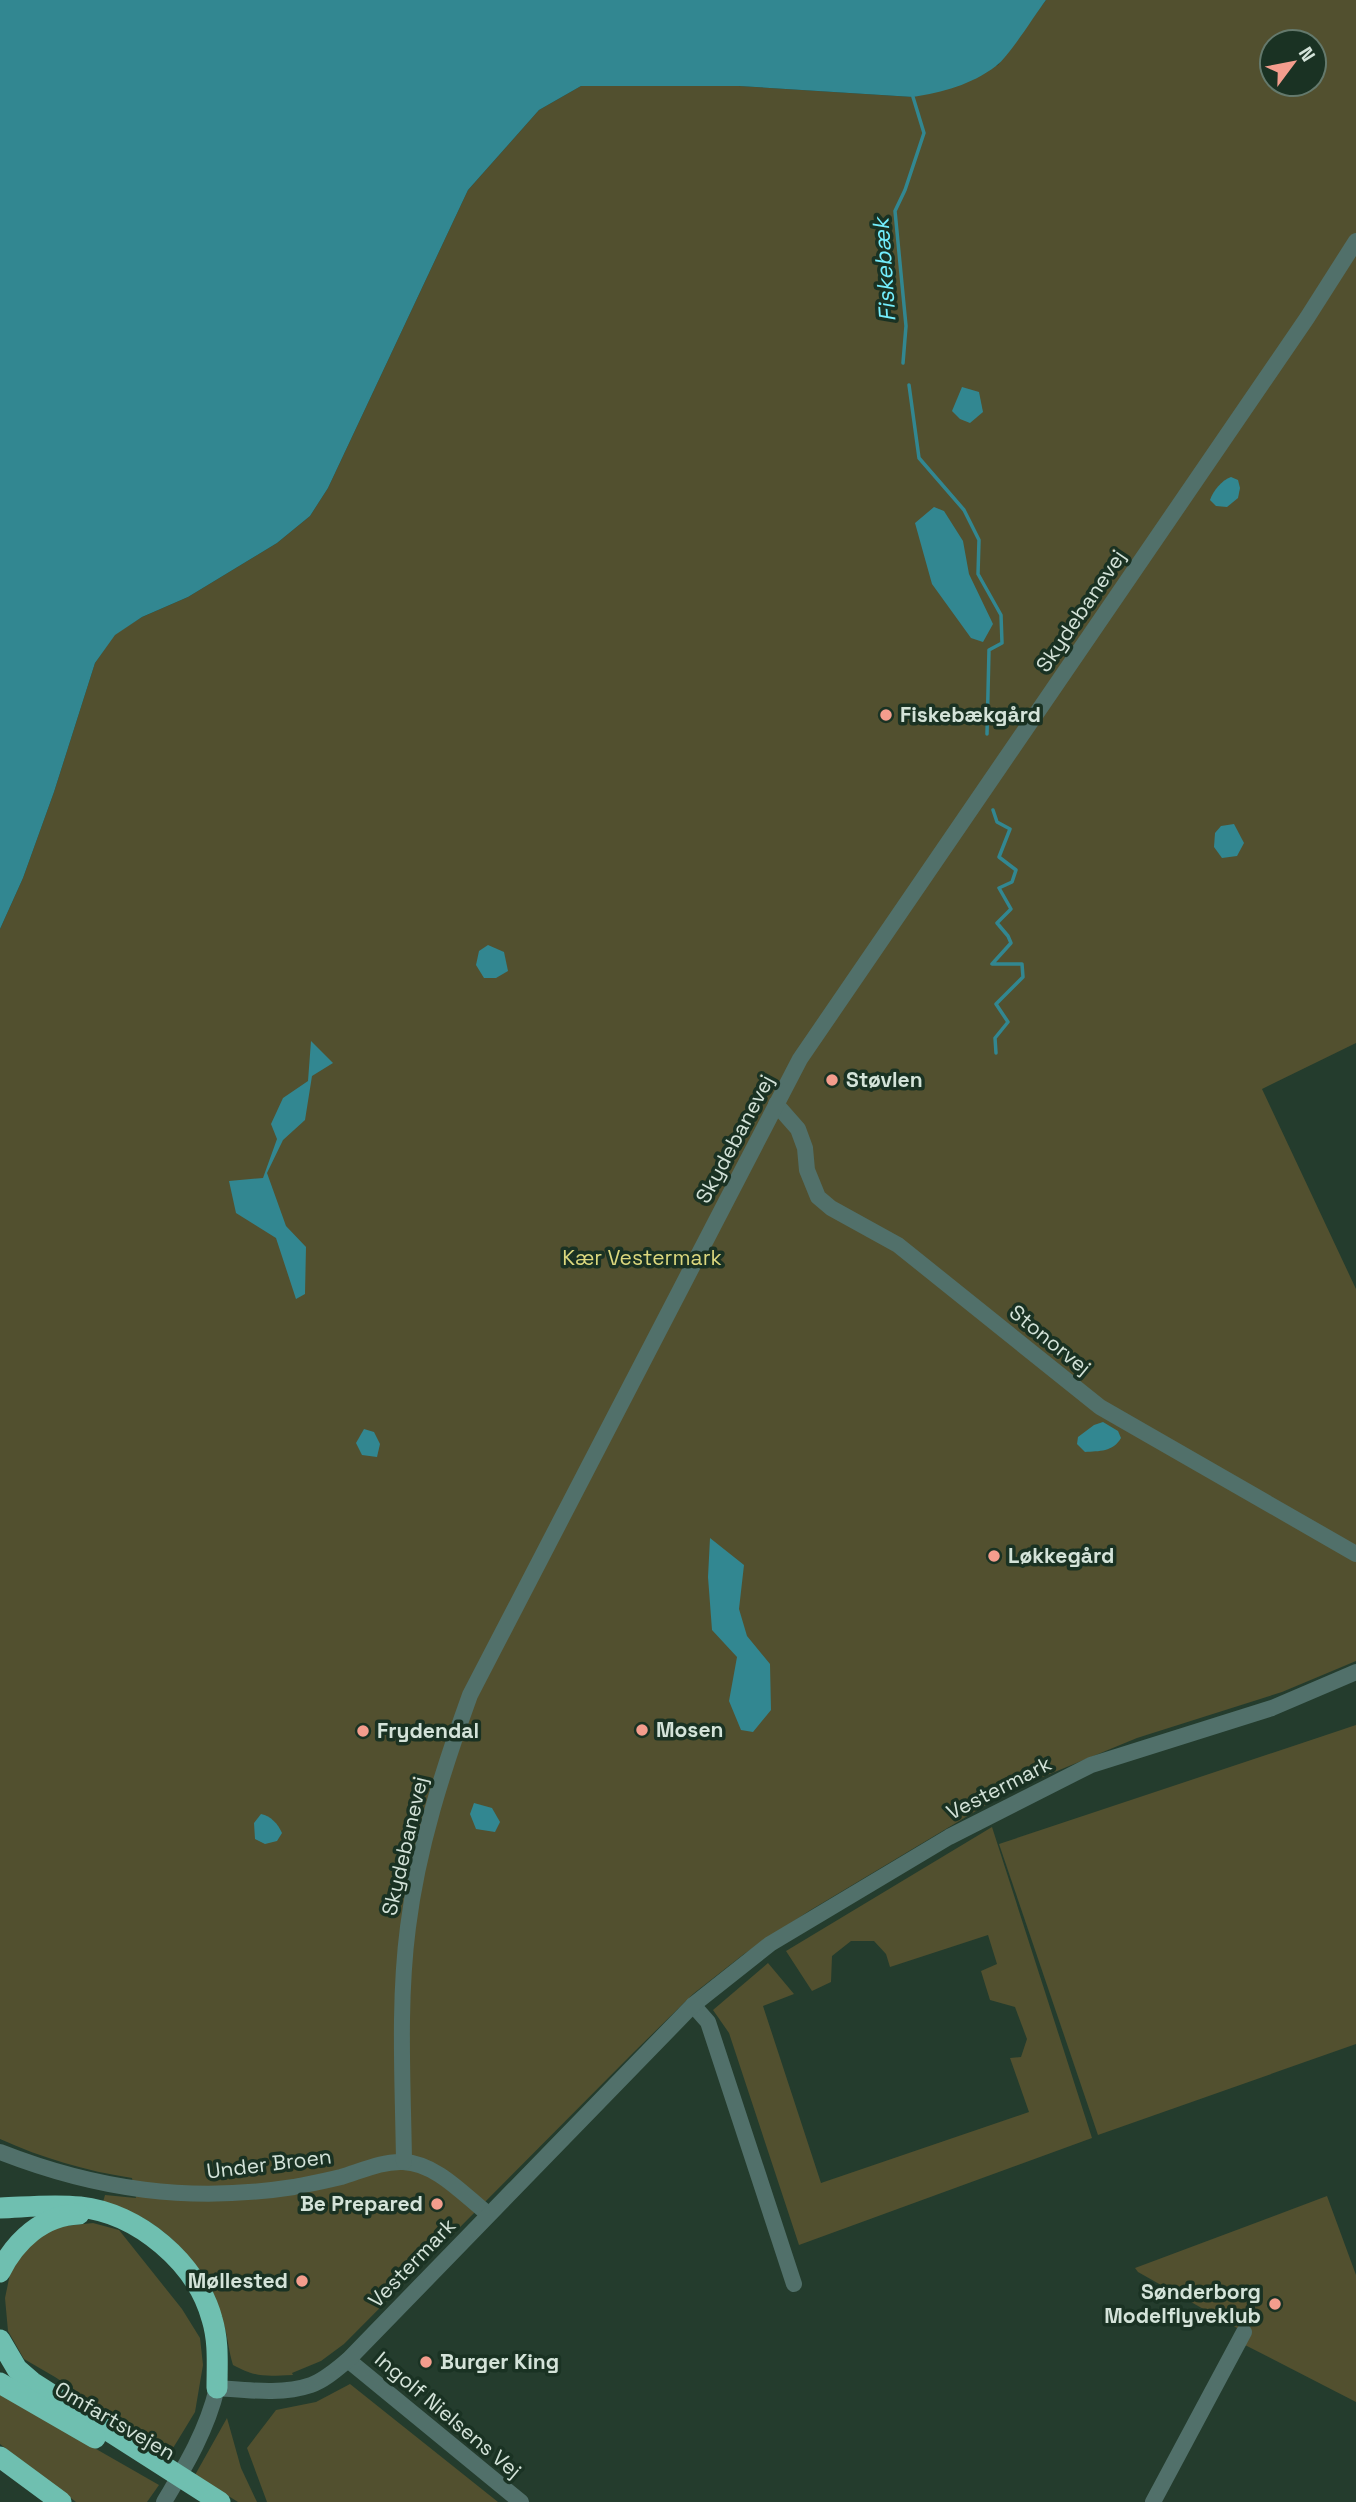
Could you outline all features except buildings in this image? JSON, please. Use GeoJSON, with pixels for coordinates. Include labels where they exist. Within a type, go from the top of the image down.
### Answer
{"type":"FeatureCollection","features":[{"type":"Feature","properties":{"kind":"highway"},"geometry":{"type":"LineString","coordinates":[[0,2208],[81,2207],[95,2210],[136,2226],[172,2252],[202,2292],[212,2317],[218,2344],[217,2388]]}},
{"type":"Feature","properties":{"kind":"highway"},"geometry":{"type":"LineString","coordinates":[[0,2272],[7,2257],[35,2228],[73,2214],[115,2218]]}},
{"type":"Feature","properties":{"kind":"highway"},"geometry":{"type":"LineString","coordinates":[[0,2340],[17,2369],[32,2382],[220,2502]]}},
{"type":"Feature","properties":{"kind":"highway","name":"Omfartsvejen"},"geometry":{"type":"LineString","coordinates":[[0,2383],[206,2502]]}},
{"type":"Feature","properties":{"kind":"highway"},"geometry":{"type":"LineString","coordinates":[[0,2457],[59,2502]]}},
{"type":"Feature","properties":{"kind":"street","name":"Skydebanevej"},"geometry":{"type":"LineString","coordinates":[[404,2162],[402,2028],[408,1929],[417,1872],[447,1758],[470,1695],[803,1055],[1307,318],[1356,241]]}},
{"type":"Feature","properties":{"kind":"street","name":"Stonorvej"},"geometry":{"type":"LineString","coordinates":[[776,1104],[798,1129],[805,1148],[807,1170],[818,1197],[824,1202],[898,1245],[1100,1407],[1356,1554]]}},
{"type":"Feature","properties":{"kind":"street","name":"Vestermark"},"geometry":{"type":"LineString","coordinates":[[217,2388],[283,2390],[311,2385],[348,2360],[693,2005],[770,1944],[949,1837],[1016,1801],[1101,1761],[1272,1707],[1356,1672]]}},
{"type":"Feature","properties":{"kind":"street"},"geometry":{"type":"LineString","coordinates":[[693,2005],[708,2022],[794,2284]]}},
{"type":"Feature","properties":{"kind":"street","name":"Under Broen"},"geometry":{"type":"LineString","coordinates":[[0,2152],[57,2172],[117,2188],[200,2194],[235,2194],[294,2187],[383,2164],[404,2162],[427,2167],[488,2214]]}},
{"type":"Feature","properties":{"kind":"street"},"geometry":{"type":"LineString","coordinates":[[1153,2502],[1244,2332]]}},
{"type":"Feature","properties":{"kind":"street","name":"Ingolf Nielsens Vej"},"geometry":{"type":"LineString","coordinates":[[348,2360],[521,2502]]}},
{"type":"Feature","properties":{"kind":"street"},"geometry":{"type":"LineString","coordinates":[[165,2501],[211,2414],[217,2388]]}},
{"type":"Feature","properties":{"kind":"green space","name":"Kær Vestermark"},"geometry":{"type":"Polygon","coordinates":[[[1046,0],[1356,0],[1356,1043],[1262,1089],[1356,1289],[1356,1661],[1282,1692],[1137,1738],[1011,1790],[809,1911],[744,1954],[693,1994],[344,2344],[321,2361],[292,2373],[293,2375],[255,2374],[233,2365],[225,2328],[213,2295],[184,2251],[143,2218],[103,2202],[105,2195],[136,2198],[132,2178],[64,2163],[0,2139],[0,929],[23,878],[54,792],[95,663],[115,634],[142,617],[188,597],[277,543],[310,516],[328,488],[468,190],[539,110],[581,86],[739,86],[913,97],[998,65],[1046,0]]]}},
{"type":"Feature","properties":{"kind":"green space"},"geometry":{"type":"Polygon","coordinates":[[[1356,1725],[1356,2044],[1098,2135],[999,1844],[1356,1725]]]}},
{"type":"Feature","properties":{"kind":"green space"},"geometry":{"type":"Polygon","coordinates":[[[992,1827],[1092,2138],[799,2245],[729,2033],[713,2010],[768,1963],[794,1994],[763,2006],[821,2183],[1029,2112],[1010,2058],[1021,2057],[1027,2039],[1015,2007],[990,2000],[981,1971],[997,1964],[988,1935],[890,1967],[886,1954],[874,1941],[851,1941],[832,1956],[831,1982],[812,1991],[786,1951],[992,1827]]]}},
{"type":"Feature","properties":{"kind":"green space","name":"Sønderborg Modelflyveklub"},"geometry":{"type":"Polygon","coordinates":[[[1327,2196],[1356,2275],[1356,2402],[1245,2345],[1244,2332],[1135,2268],[1327,2196]]]}},
{"type":"Feature","properties":{"kind":"green space"},"geometry":{"type":"Polygon","coordinates":[[[93,2223],[119,2230],[182,2309],[200,2338],[203,2365],[195,2412],[170,2453],[24,2359],[8,2331],[5,2298],[10,2274],[24,2246],[56,2227],[93,2223]]]}},
{"type":"Feature","properties":{"kind":"green space"},"geometry":{"type":"Polygon","coordinates":[[[350,2384],[498,2502],[267,2502],[247,2448],[276,2410],[316,2402],[350,2384]]]}},
{"type":"Feature","properties":{"kind":"green space"},"geometry":{"type":"Polygon","coordinates":[[[0,2394],[159,2485],[147,2502],[76,2502],[0,2444],[0,2394]]]}},
{"type":"Feature","properties":{"kind":"green space"},"geometry":{"type":"Polygon","coordinates":[[[227,2418],[241,2468],[257,2502],[238,2502],[195,2475],[227,2418]]]}},
{"type":"Feature","properties":{"kind":"water"},"geometry":{"type":"Polygon","coordinates":[[[0,0],[1046,0],[1002,61],[967,83],[935,93],[913,97],[739,86],[581,86],[539,110],[468,190],[328,488],[310,516],[277,543],[188,597],[142,617],[115,635],[95,663],[54,792],[23,878],[0,929],[0,0]]]}},
{"type":"Feature","properties":{"kind":"water"},"geometry":{"type":"Polygon","coordinates":[[[962,387],[979,392],[983,412],[970,423],[960,419],[952,411],[962,387]]]}},
{"type":"Feature","properties":{"kind":"water"},"geometry":{"type":"Polygon","coordinates":[[[1231,477],[1238,480],[1238,498],[1227,507],[1216,506],[1210,500],[1211,497],[1221,483],[1231,477]]]}},
{"type":"Feature","properties":{"kind":"water"},"geometry":{"type":"Polygon","coordinates":[[[934,507],[944,511],[963,541],[969,574],[993,624],[983,642],[971,638],[932,584],[915,523],[934,507]]]}},
{"type":"Feature","properties":{"kind":"water"},"geometry":{"type":"Polygon","coordinates":[[[1234,824],[1244,843],[1237,856],[1222,858],[1214,847],[1215,833],[1221,826],[1234,824]]]}},
{"type":"Feature","properties":{"kind":"water"},"geometry":{"type":"Polygon","coordinates":[[[488,945],[504,952],[508,971],[496,978],[484,978],[476,965],[479,951],[488,945]]]}},
{"type":"Feature","properties":{"kind":"water"},"geometry":{"type":"Polygon","coordinates":[[[311,1041],[333,1063],[312,1076],[305,1120],[283,1140],[267,1173],[286,1226],[306,1247],[305,1294],[296,1299],[276,1238],[236,1213],[229,1181],[263,1178],[277,1139],[271,1124],[283,1098],[308,1081],[311,1041]]]}},
{"type":"Feature","properties":{"kind":"water"},"geometry":{"type":"Polygon","coordinates":[[[1103,1422],[1118,1431],[1121,1438],[1118,1443],[1100,1451],[1085,1452],[1077,1444],[1078,1437],[1103,1422]]]}},
{"type":"Feature","properties":{"kind":"water"},"geometry":{"type":"Polygon","coordinates":[[[364,1429],[374,1432],[380,1444],[377,1457],[362,1455],[356,1443],[364,1429]]]}},
{"type":"Feature","properties":{"kind":"water"},"geometry":{"type":"Polygon","coordinates":[[[710,1538],[744,1565],[739,1609],[747,1636],[770,1664],[771,1710],[753,1732],[741,1730],[729,1701],[737,1657],[712,1630],[708,1577],[710,1538]]]}},
{"type":"Feature","properties":{"kind":"water"},"geometry":{"type":"Polygon","coordinates":[[[474,1803],[492,1808],[500,1822],[495,1832],[476,1829],[470,1814],[474,1803]]]}},
{"type":"Feature","properties":{"kind":"water"},"geometry":{"type":"Polygon","coordinates":[[[261,1814],[271,1819],[282,1833],[277,1841],[265,1844],[255,1839],[254,1823],[261,1814]]]}},
{"type":"Feature","properties":{"kind":"waterway","name":"Fiskebæk"},"geometry":{"type":"LineString","coordinates":[[903,363],[906,326],[895,211],[924,133],[913,97]]}},
{"type":"Feature","properties":{"kind":"waterway","name":"Fiskebæk"},"geometry":{"type":"LineString","coordinates":[[909,385],[919,458],[964,510],[979,540],[978,574],[1001,615],[1002,643],[989,650],[987,734]]}},
{"type":"Feature","properties":{"kind":"waterway","name":"Fiskebæk"},"geometry":{"type":"LineString","coordinates":[[993,810],[997,822],[1010,829],[999,857],[1016,870],[1012,882],[999,888],[1011,909],[997,923],[1011,943],[992,964],[1022,964],[1023,977],[996,1004],[1008,1022],[995,1038],[996,1053]]}},
{"type":"Feature","properties":{"kind":"place","name":"Fiskebækgård"},"geometry":{"type":"Point","coordinates":[886,715]}},
{"type":"Feature","properties":{"kind":"place","name":"Støvlen"},"geometry":{"type":"Point","coordinates":[832,1080]}},
{"type":"Feature","properties":{"kind":"place","name":"Løkkegård"},"geometry":{"type":"Point","coordinates":[994,1556]}},
{"type":"Feature","properties":{"kind":"place","name":"Mosen"},"geometry":{"type":"Point","coordinates":[642,1730]}},
{"type":"Feature","properties":{"kind":"place","name":"Frydendal"},"geometry":{"type":"Point","coordinates":[363,1731]}},
{"type":"Feature","properties":{"kind":"place","name":"Be Prepared"},"geometry":{"type":"Point","coordinates":[437,2204]}},
{"type":"Feature","properties":{"kind":"place","name":"Møllested"},"geometry":{"type":"Point","coordinates":[302,2281]}},
{"type":"Feature","properties":{"kind":"place","name":"Sønderborg Modelflyveklub"},"geometry":{"type":"Point","coordinates":[1275,2304]}},
{"type":"Feature","properties":{"kind":"place","name":"Burger King"},"geometry":{"type":"Point","coordinates":[426,2362]}}]}
